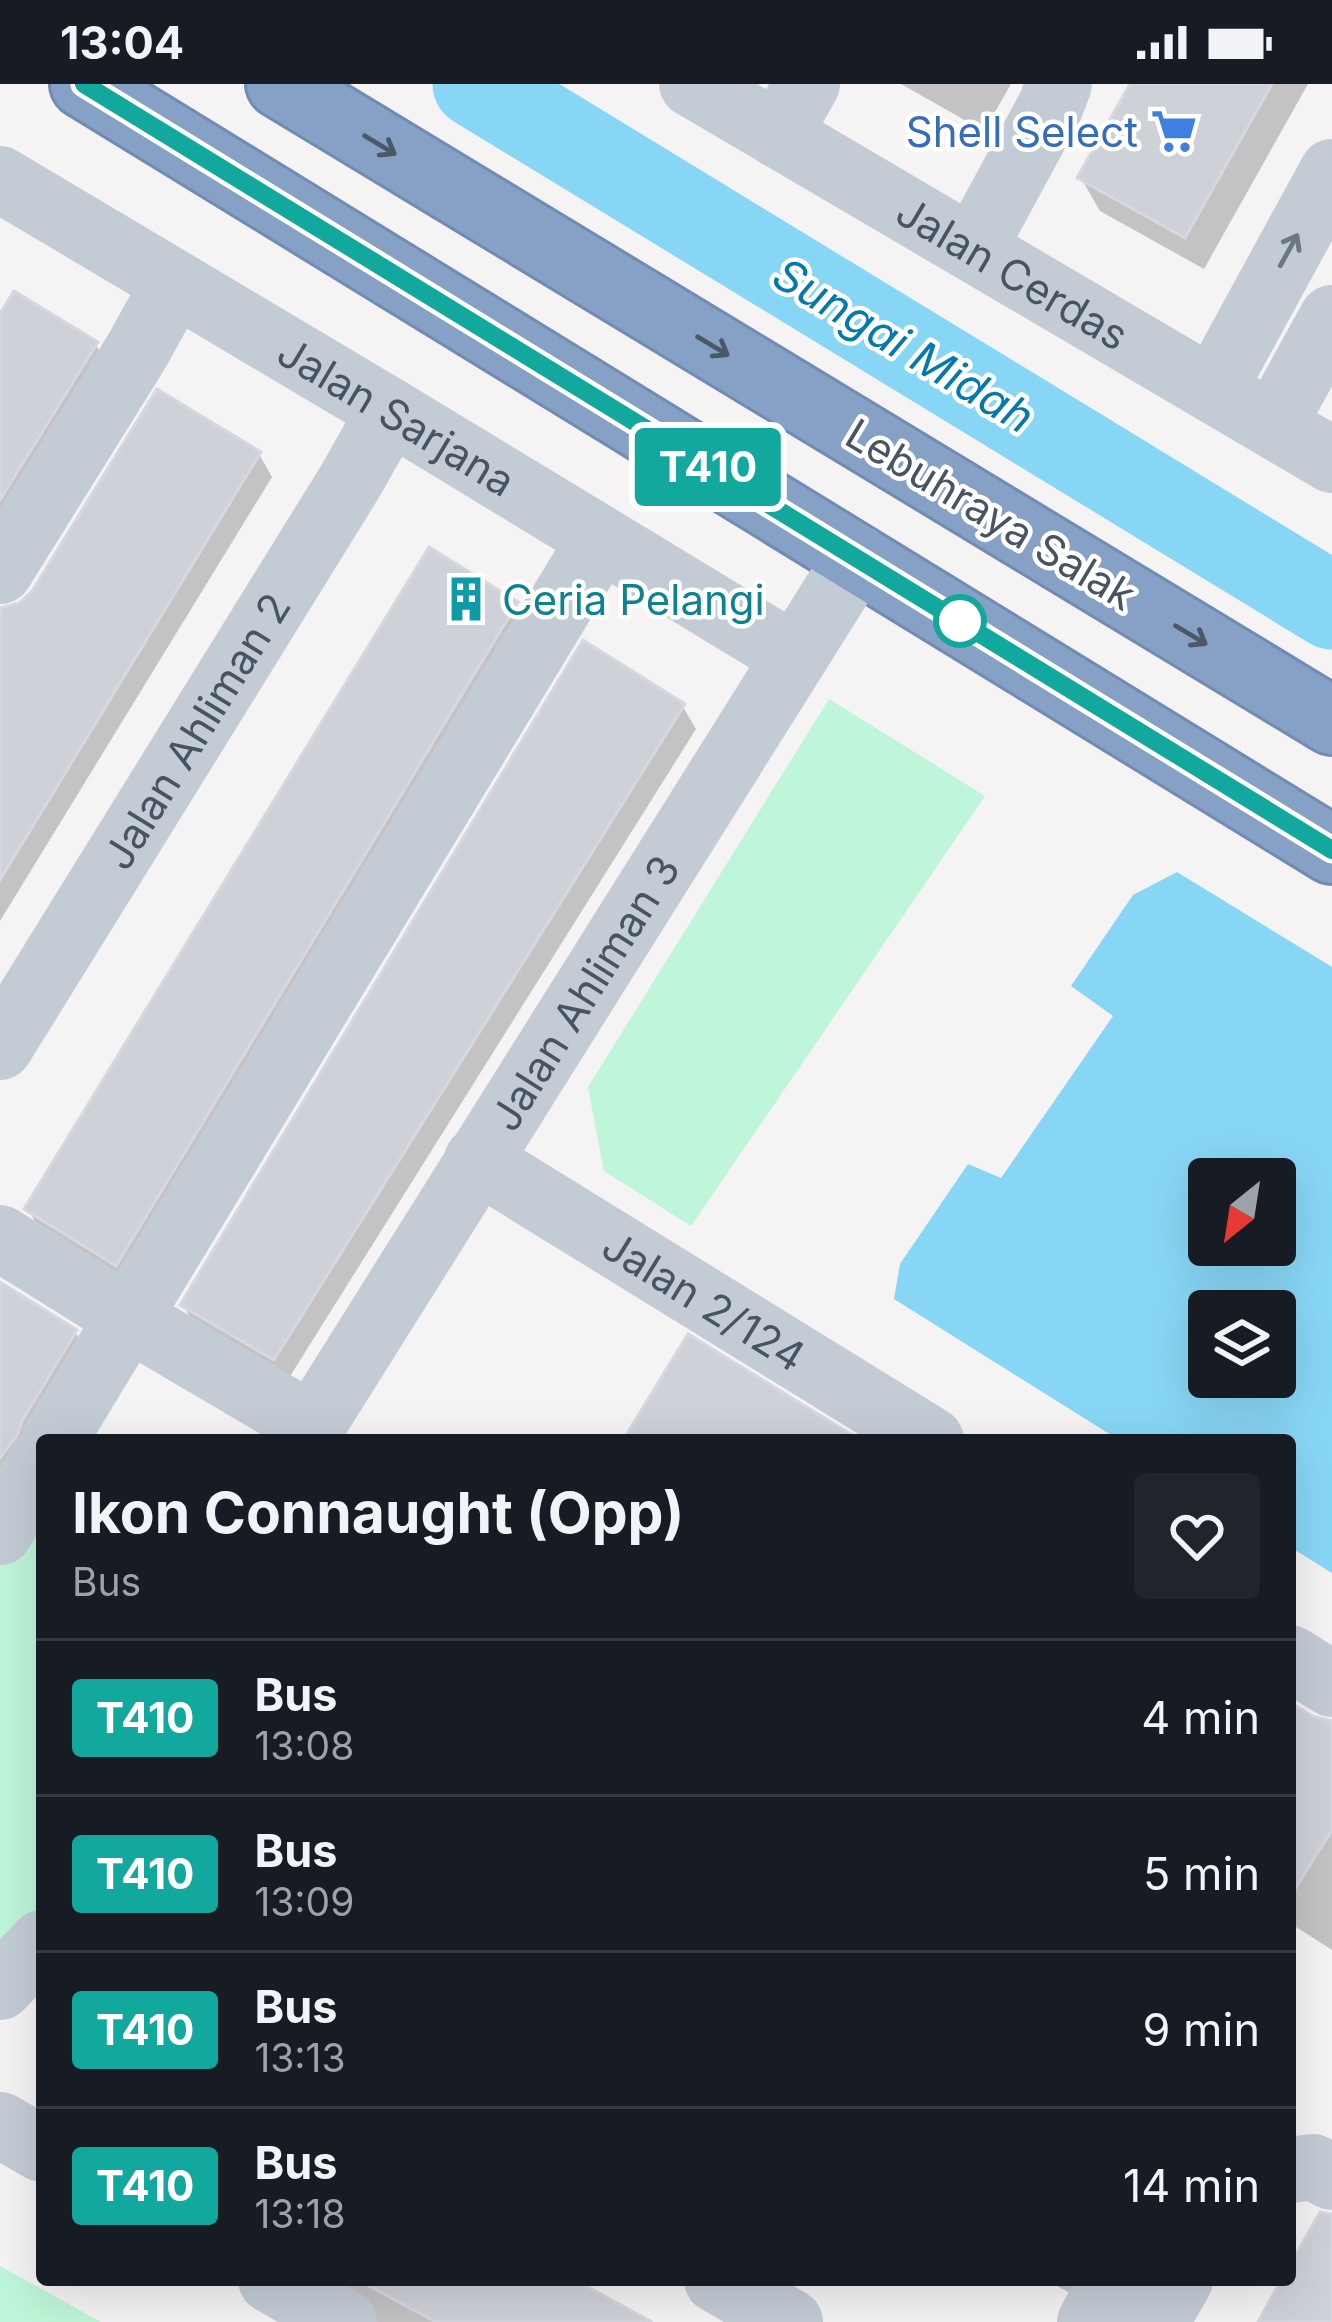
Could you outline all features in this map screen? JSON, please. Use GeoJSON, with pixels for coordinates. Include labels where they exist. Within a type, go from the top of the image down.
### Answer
{"type":"FeatureCollection","features":[{"type":"Feature","properties":{"kind":"highway"},"geometry":{"type":"LineString","coordinates":[[84,84],[1332,850]]}},
{"type":"Feature","properties":{"kind":"highway","name":"Lebuhraya Salak"},"geometry":{"type":"LineString","coordinates":[[280,84],[1329,717]]}},
{"type":"Feature","properties":{"kind":"street","name":"Jalan Cerdas"},"geometry":{"type":"LineString","coordinates":[[692,84],[793,109],[973,249],[1227,364],[1273,425],[1332,460]]}},
{"type":"Feature","properties":{"kind":"street"},"geometry":{"type":"LineString","coordinates":[[973,249],[1059,84]]}},
{"type":"Feature","properties":{"kind":"street"},"geometry":{"type":"LineString","coordinates":[[1227,364],[1332,172]]}},
{"type":"Feature","properties":{"kind":"street","name":"Jalan Sarjana"},"geometry":{"type":"LineString","coordinates":[[0,179],[794,656]]}},
{"type":"Feature","properties":{"kind":"street"},"geometry":{"type":"LineString","coordinates":[[0,571],[174,284]]}},
{"type":"Feature","properties":{"kind":"street"},"geometry":{"type":"LineString","coordinates":[[1227,364],[1324,350]]}},
{"type":"Feature","properties":{"kind":"street"},"geometry":{"type":"LineString","coordinates":[[1273,425],[1324,350]]}},
{"type":"Feature","properties":{"kind":"street","name":"Jalan Ahliman 2"},"geometry":{"type":"LineString","coordinates":[[0,1047],[390,411]]}},
{"type":"Feature","properties":{"kind":"street"},"geometry":{"type":"LineString","coordinates":[[59,1434],[600,540]]}},
{"type":"Feature","properties":{"kind":"street","name":"Jalan Ahliman 3"},"geometry":{"type":"LineString","coordinates":[[127,1317],[312,1426],[857,558]]}},
{"type":"Feature","properties":{"kind":"street","name":"Jalan 2/124"},"geometry":{"type":"LineString","coordinates":[[477,1160],[921,1434]]}},
{"type":"Feature","properties":{"kind":"street"},"geometry":{"type":"LineString","coordinates":[[0,1238],[127,1317]]}},
{"type":"Feature","properties":{"kind":"street"},"geometry":{"type":"LineString","coordinates":[[0,1532],[36,1471]]}},
{"type":"Feature","properties":{"kind":"street"},"geometry":{"type":"LineString","coordinates":[[1296,1662],[1332,1684]]}},
{"type":"Feature","properties":{"kind":"street"},"geometry":{"type":"LineString","coordinates":[[0,1987],[36,1949]]}},
{"type":"Feature","properties":{"kind":"street"},"geometry":{"type":"LineString","coordinates":[[0,2125],[36,2146]]}},
{"type":"Feature","properties":{"kind":"street"},"geometry":{"type":"LineString","coordinates":[[1296,2169],[1313,2167],[1332,2177]]}},
{"type":"Feature","properties":{"kind":"street"},"geometry":{"type":"LineString","coordinates":[[281,2286],[344,2322]]}},
{"type":"Feature","properties":{"kind":"street"},"geometry":{"type":"LineString","coordinates":[[727,2286],[790,2322]]}},
{"type":"Feature","properties":{"kind":"street"},"geometry":{"type":"LineString","coordinates":[[1090,2322],[1110,2286]]}},
{"type":"Feature","properties":{"kind":"street"},"geometry":{"type":"LineString","coordinates":[[1156,2322],[1177,2286]]}},
{"type":"Feature","properties":{"kind":"green space"},"geometry":{"type":"Polygon","coordinates":[[[829,699],[985,796],[691,1226],[604,1171],[588,1087],[829,699]]]}},
{"type":"Feature","properties":{"kind":"green space"},"geometry":{"type":"Polygon","coordinates":[[[36,1514],[36,1919],[0,1941],[0,1565],[36,1514]]]}},
{"type":"Feature","properties":{"kind":"green space"},"geometry":{"type":"Polygon","coordinates":[[[0,2266],[101,2322],[0,2322],[0,2266]]]}},
{"type":"Feature","properties":{"kind":"water"},"geometry":{"type":"Polygon","coordinates":[[[1177,872],[1332,967],[1332,1573],[1296,1551],[1296,1434],[1109,1434],[894,1299],[900,1264],[968,1164],[1001,1178],[1113,1016],[1071,986],[1133,895],[1177,872]]]}},
{"type":"Feature","properties":{"kind":"building","name":"Shell Select"},"geometry":{"type":"Polygon","coordinates":[[[1130,84],[1272,84],[1185,238],[1077,178],[1130,84]]]}},
{"type":"Feature","properties":{"kind":"building"},"geometry":{"type":"Polygon","coordinates":[[[14,291],[98,342],[0,500],[0,314],[14,291]]]}},
{"type":"Feature","properties":{"kind":"building"},"geometry":{"type":"Polygon","coordinates":[[[157,389],[261,452],[0,880],[0,608],[19,603],[32,591],[157,389]]]}},
{"type":"Feature","properties":{"kind":"building"},"geometry":{"type":"Polygon","coordinates":[[[429,547],[518,602],[116,1266],[24,1209],[429,547]]]}},
{"type":"Feature","properties":{"kind":"building"},"geometry":{"type":"Polygon","coordinates":[[[583,640],[685,704],[274,1360],[180,1305],[583,640]]]}},
{"type":"Feature","properties":{"kind":"building"},"geometry":{"type":"Polygon","coordinates":[[[0,1282],[77,1330],[0,1458],[0,1282]]]}},
{"type":"Feature","properties":{"kind":"building"},"geometry":{"type":"Polygon","coordinates":[[[688,1334],[850,1434],[627,1434],[688,1334]]]}},
{"type":"Feature","properties":{"kind":"building"},"geometry":{"type":"Polygon","coordinates":[[[1296,1706],[1332,1721],[1332,1830],[1296,1887],[1296,1706]]]}},
{"type":"Feature","properties":{"kind":"building"},"geometry":{"type":"Polygon","coordinates":[[[1320,2212],[1332,2214],[1332,2322],[1258,2322],[1278,2286],[1296,2286],[1296,2254],[1320,2212]]]}},
{"type":"Feature","properties":{"kind":"building"},"geometry":{"type":"Polygon","coordinates":[[[369,2286],[586,2286],[652,2322],[436,2322],[369,2286]]]}},
{"type":"Feature","properties":{"kind":"waterway","name":"Sungai Midah"},"geometry":{"type":"LineString","coordinates":[[476,84],[1332,606]]}},
{"type":"Feature","properties":{"kind":"bus line","name":"T410"},"geometry":{"type":"LineString","coordinates":[[84,84],[1332,850]]}},
{"type":"Feature","properties":{"kind":"place","name":"Shell Select"},"geometry":{"type":"Point","coordinates":[1174,131]}},
{"type":"Feature","properties":{"kind":"place","name":"Ceria Pelangi"},"geometry":{"type":"Point","coordinates":[466,599]}}]}
